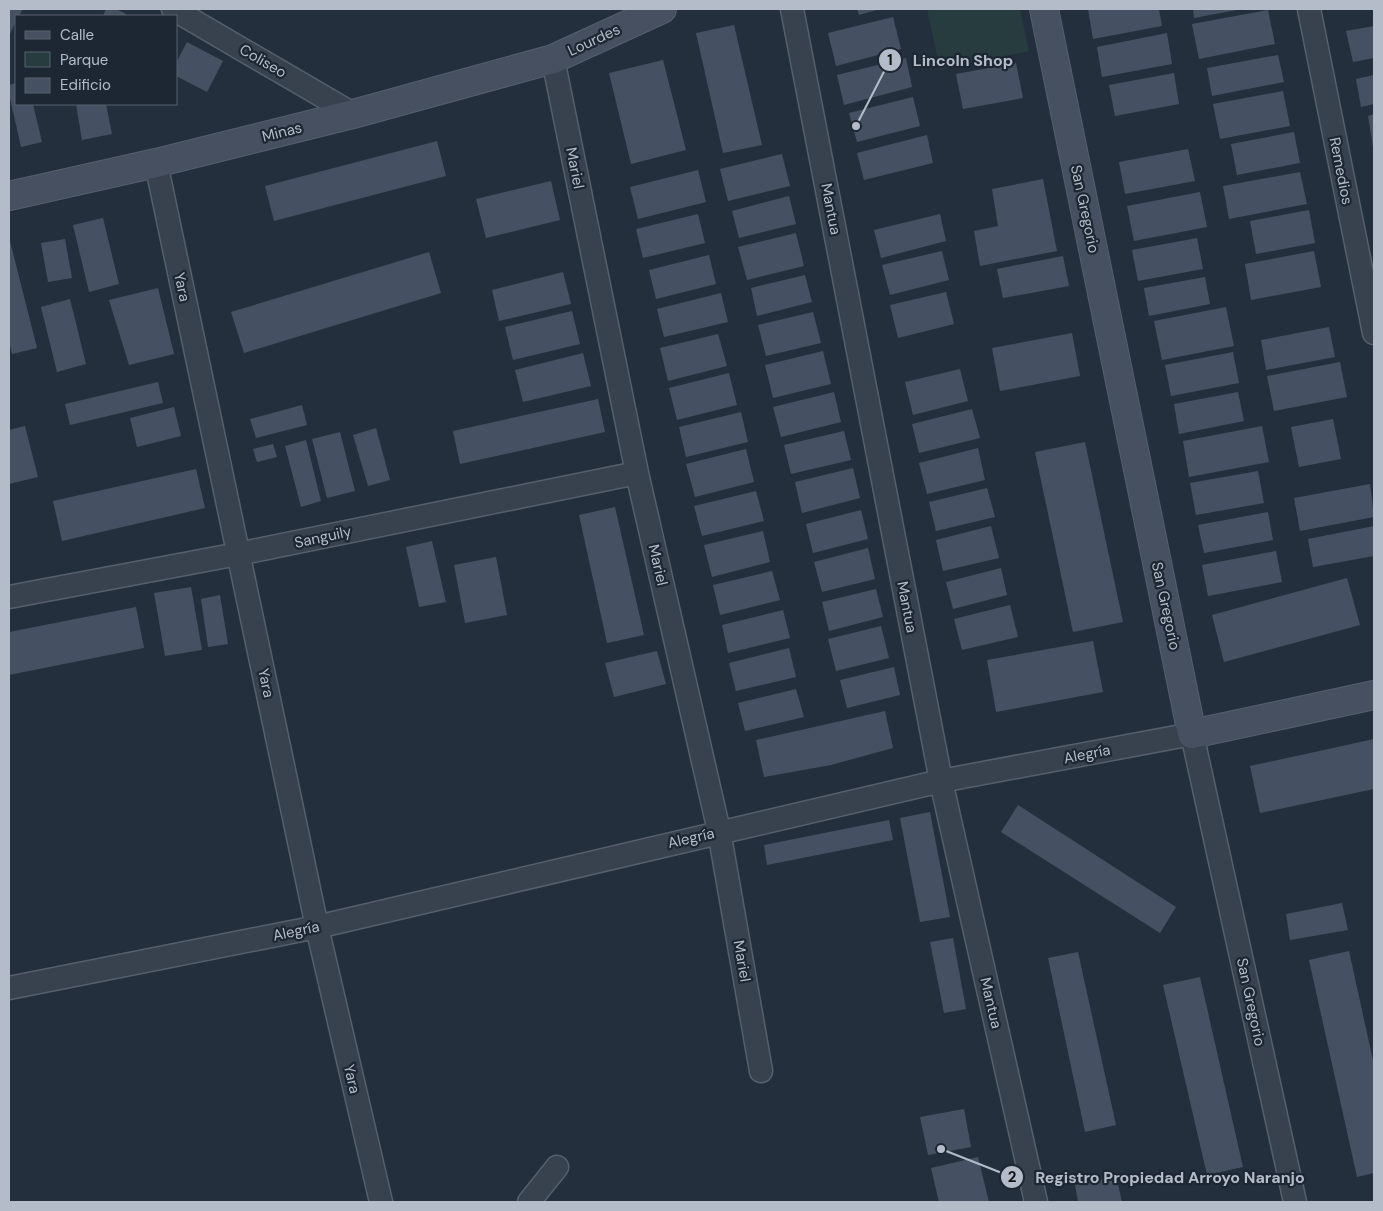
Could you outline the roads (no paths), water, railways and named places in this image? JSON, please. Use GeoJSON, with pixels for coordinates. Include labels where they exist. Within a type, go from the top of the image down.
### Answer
{"type":"FeatureCollection","features":[{"type":"Feature","properties":{"kind":"street","name":"Coliseo"},"geometry":{"type":"LineString","coordinates":[[173,9],[354,114]]}},
{"type":"Feature","properties":{"kind":"street","name":"Lourdes"},"geometry":{"type":"LineString","coordinates":[[553,59],[662,9]]}},
{"type":"Feature","properties":{"kind":"street","name":"Mantua"},"geometry":{"type":"LineString","coordinates":[[792,9],[941,781],[1036,1202]]}},
{"type":"Feature","properties":{"kind":"street","name":"San Gregorio"},"geometry":{"type":"LineString","coordinates":[[1044,9],[1192,734],[1295,1202]]}},
{"type":"Feature","properties":{"kind":"street","name":"Remedios"},"geometry":{"type":"LineString","coordinates":[[1309,9],[1374,333]]}},
{"type":"Feature","properties":{"kind":"street","name":"Minas"},"geometry":{"type":"LineString","coordinates":[[9,196],[156,163],[354,114],[553,59]]}},
{"type":"Feature","properties":{"kind":"street","name":"Mariel"},"geometry":{"type":"LineString","coordinates":[[553,59],[637,472],[719,831],[761,1071]]}},
{"type":"Feature","properties":{"kind":"street","name":"Yara"},"geometry":{"type":"LineString","coordinates":[[156,163],[317,927],[381,1202]]}},
{"type":"Feature","properties":{"kind":"street","name":"Sanguily"},"geometry":{"type":"LineString","coordinates":[[9,597],[238,554],[637,472]]}},
{"type":"Feature","properties":{"kind":"street","name":"Alegría"},"geometry":{"type":"LineString","coordinates":[[9,988],[317,927],[719,831],[941,781],[1192,734],[1374,695]]}},
{"type":"Feature","properties":{"kind":"street"},"geometry":{"type":"LineString","coordinates":[[528,1202],[557,1167]]}},
{"type":"Feature","properties":{"kind":"place","name":"Lincoln Shop"},"geometry":{"type":"Point","coordinates":[856,126]}},
{"type":"Feature","properties":{"kind":"place","name":"Registro Propiedad Arroyo Naranjo"},"geometry":{"type":"Point","coordinates":[941,1149]}}]}
